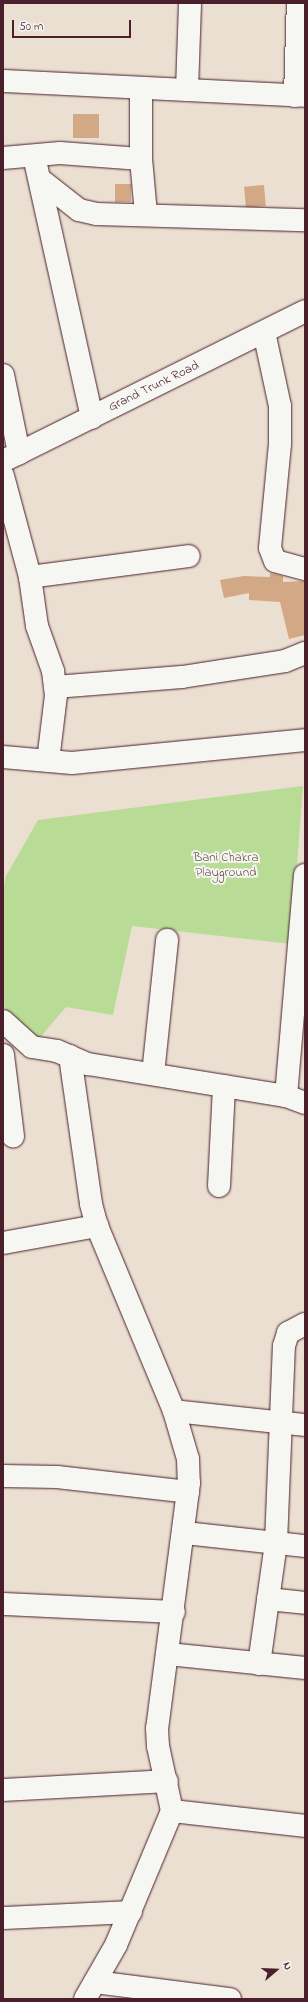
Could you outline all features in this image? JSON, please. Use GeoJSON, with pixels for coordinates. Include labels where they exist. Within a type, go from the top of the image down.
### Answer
{"type":"FeatureCollection","features":[{"type":"Feature","properties":{"kind":"street"},"geometry":{"type":"LineString","coordinates":[[187,90],[190,3]]}},
{"type":"Feature","properties":{"kind":"street"},"geometry":{"type":"LineString","coordinates":[[3,81],[300,96],[298,3]]}},
{"type":"Feature","properties":{"kind":"street"},"geometry":{"type":"LineString","coordinates":[[141,88],[141,159],[146,214]]}},
{"type":"Feature","properties":{"kind":"street"},"geometry":{"type":"LineString","coordinates":[[3,158],[60,153],[141,159]]}},
{"type":"Feature","properties":{"kind":"street"},"geometry":{"type":"LineString","coordinates":[[34,156],[42,181],[92,418]]}},
{"type":"Feature","properties":{"kind":"street"},"geometry":{"type":"LineString","coordinates":[[42,181],[79,210],[96,214],[146,214],[305,220]]}},
{"type":"Feature","properties":{"kind":"street","name":"Grand Trunk Road"},"geometry":{"type":"LineString","coordinates":[[11,457],[305,311]]}},
{"type":"Feature","properties":{"kind":"street"},"geometry":{"type":"LineString","coordinates":[[264,332],[280,406],[280,444],[270,548],[275,561],[305,569]]}},
{"type":"Feature","properties":{"kind":"street"},"geometry":{"type":"LineString","coordinates":[[3,375],[11,457]]}},
{"type":"Feature","properties":{"kind":"street"},"geometry":{"type":"LineString","coordinates":[[3,476],[30,577],[37,626],[55,687],[48,761]]}},
{"type":"Feature","properties":{"kind":"street"},"geometry":{"type":"LineString","coordinates":[[30,577],[189,556]]}},
{"type":"Feature","properties":{"kind":"street"},"geometry":{"type":"LineString","coordinates":[[55,687],[182,677],[285,661],[305,653]]}},
{"type":"Feature","properties":{"kind":"street"},"geometry":{"type":"LineString","coordinates":[[3,757],[72,763],[305,740]]}},
{"type":"Feature","properties":{"kind":"street"},"geometry":{"type":"LineString","coordinates":[[3,1021],[32,1047],[70,1056],[88,1064],[295,1099],[305,875]]}},
{"type":"Feature","properties":{"kind":"street"},"geometry":{"type":"LineString","coordinates":[[153,1074],[167,940]]}},
{"type":"Feature","properties":{"kind":"street"},"geometry":{"type":"LineString","coordinates":[[3,1055],[13,1136]]}},
{"type":"Feature","properties":{"kind":"street"},"geometry":{"type":"LineString","coordinates":[[70,1056],[86,1180],[97,1226],[174,1411],[188,1459],[188,1492],[185,1533],[158,1728],[158,1746],[167,1781],[172,1811],[131,1912],[90,1990],[230,1999]]}},
{"type":"Feature","properties":{"kind":"street"},"geometry":{"type":"LineString","coordinates":[[219,1186],[224,1086]]}},
{"type":"Feature","properties":{"kind":"street"},"geometry":{"type":"LineString","coordinates":[[3,1243],[97,1226]]}},
{"type":"Feature","properties":{"kind":"street"},"geometry":{"type":"LineString","coordinates":[[259,1664],[276,1543],[284,1346],[288,1333],[305,1324]]}},
{"type":"Feature","properties":{"kind":"street"},"geometry":{"type":"LineString","coordinates":[[174,1411],[305,1425]]}},
{"type":"Feature","properties":{"kind":"street"},"geometry":{"type":"LineString","coordinates":[[3,1476],[57,1477],[188,1492]]}},
{"type":"Feature","properties":{"kind":"street"},"geometry":{"type":"LineString","coordinates":[[185,1533],[305,1546]]}},
{"type":"Feature","properties":{"kind":"street"},"geometry":{"type":"LineString","coordinates":[[268,1599],[305,1603]]}},
{"type":"Feature","properties":{"kind":"street"},"geometry":{"type":"LineString","coordinates":[[3,1604],[174,1612]]}},
{"type":"Feature","properties":{"kind":"street"},"geometry":{"type":"LineString","coordinates":[[168,1654],[305,1668]]}},
{"type":"Feature","properties":{"kind":"street"},"geometry":{"type":"LineString","coordinates":[[3,1790],[167,1781]]}},
{"type":"Feature","properties":{"kind":"street"},"geometry":{"type":"LineString","coordinates":[[172,1811],[305,1826]]}},
{"type":"Feature","properties":{"kind":"street"},"geometry":{"type":"LineString","coordinates":[[3,1918],[131,1912]]}},
{"type":"Feature","properties":{"kind":"green space","name":"Bani Chakra Playground"},"geometry":{"type":"Polygon","coordinates":[[[303,786],[291,944],[132,926],[113,1015],[66,1007],[32,1047],[3,1005],[3,891],[6,876],[38,820],[303,786]]]}},
{"type":"Feature","properties":{"kind":"building"},"geometry":{"type":"Polygon","coordinates":[[[73,114],[99,114],[99,138],[73,138],[73,114]]]}},
{"type":"Feature","properties":{"kind":"building"},"geometry":{"type":"Polygon","coordinates":[[[115,184],[131,184],[131,202],[115,202],[115,184]]]}},
{"type":"Feature","properties":{"kind":"building"},"geometry":{"type":"Polygon","coordinates":[[[264,185],[266,206],[246,208],[244,187],[264,185]]]}},
{"type":"Feature","properties":{"kind":"building"},"geometry":{"type":"Polygon","coordinates":[[[270,573],[283,576],[283,582],[305,581],[305,635],[289,639],[280,602],[249,600],[249,593],[224,598],[220,580],[244,576],[270,577],[270,573]]]}}]}
